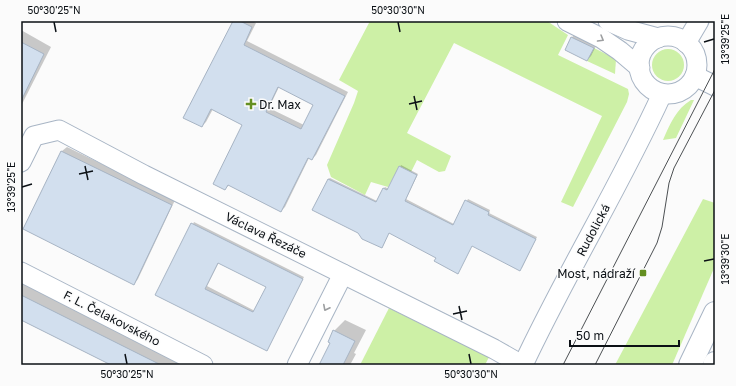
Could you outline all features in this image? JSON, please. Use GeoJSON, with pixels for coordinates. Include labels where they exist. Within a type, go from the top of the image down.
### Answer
{"type":"FeatureCollection","features":[{"type":"Feature","properties":{"kind":"highway"},"geometry":{"type":"LineString","coordinates":[[690,365],[715,313]]}},
{"type":"Feature","properties":{"kind":"street"},"geometry":{"type":"LineString","coordinates":[[567,21],[600,38],[620,51],[640,68]]}},
{"type":"Feature","properties":{"kind":"street"},"geometry":{"type":"LineString","coordinates":[[608,21],[628,30],[658,38]]}},
{"type":"Feature","properties":{"kind":"street"},"geometry":{"type":"LineString","coordinates":[[686,43],[699,21]]}},
{"type":"Feature","properties":{"kind":"street"},"geometry":{"type":"LineString","coordinates":[[668,36],[678,38],[686,43],[692,50],[696,58],[697,67],[695,76],[685,89],[674,93],[662,94],[647,85],[642,77],[640,59],[650,43],[658,38],[668,36]]}},
{"type":"Feature","properties":{"kind":"street"},"geometry":{"type":"LineString","coordinates":[[695,76],[715,86]]}},
{"type":"Feature","properties":{"kind":"street","name":"Rudolická"},"geometry":{"type":"LineString","coordinates":[[522,365],[542,323],[641,140],[662,94]]}},
{"type":"Feature","properties":{"kind":"street","name":"Václava Řezáče"},"geometry":{"type":"LineString","coordinates":[[21,162],[34,136],[59,130],[144,175],[522,365]]}},
{"type":"Feature","properties":{"kind":"street"},"geometry":{"type":"LineString","coordinates":[[297,365],[343,274]]}},
{"type":"Feature","properties":{"kind":"street","name":"F. L. Čelakovského"},"geometry":{"type":"LineString","coordinates":[[28,275],[203,365]]}},
{"type":"Feature","properties":{"kind":"green space"},"geometry":{"type":"Polygon","coordinates":[[[370,21],[547,21],[568,35],[558,55],[628,89],[629,94],[627,102],[573,207],[561,202],[602,116],[454,43],[407,133],[451,156],[445,171],[439,172],[417,160],[411,172],[399,167],[388,187],[371,182],[365,195],[331,177],[327,165],[358,91],[339,80],[370,21]]]}},
{"type":"Feature","properties":{"kind":"green space"},"geometry":{"type":"Polygon","coordinates":[[[594,48],[616,59],[615,74],[587,61],[594,48]]]}},
{"type":"Feature","properties":{"kind":"green space"},"geometry":{"type":"Polygon","coordinates":[[[668,49],[677,52],[681,56],[684,65],[681,74],[677,78],[668,81],[659,78],[655,74],[652,65],[655,56],[659,52],[668,49]]]}},
{"type":"Feature","properties":{"kind":"green space"},"geometry":{"type":"Polygon","coordinates":[[[691,100],[694,100],[676,138],[663,140],[677,112],[691,100]]]}},
{"type":"Feature","properties":{"kind":"green space"},"geometry":{"type":"Polygon","coordinates":[[[703,199],[715,203],[715,266],[672,365],[615,365],[703,199]]]}},
{"type":"Feature","properties":{"kind":"green space"},"geometry":{"type":"Polygon","coordinates":[[[389,308],[489,357],[485,365],[360,365],[389,308]]]}},
{"type":"Feature","properties":{"kind":"building"},"geometry":{"type":"Polygon","coordinates":[[[233,21],[240,21],[252,27],[244,45],[345,96],[312,160],[308,158],[281,212],[228,185],[225,190],[213,184],[242,125],[211,109],[202,127],[183,118],[233,21]],[[278,87],[266,112],[301,129],[313,105],[278,87]]]}},
{"type":"Feature","properties":{"kind":"building"},"geometry":{"type":"Polygon","coordinates":[[[571,37],[594,48],[587,61],[565,50],[571,37]]]}},
{"type":"Feature","properties":{"kind":"building"},"geometry":{"type":"Polygon","coordinates":[[[21,42],[44,54],[21,101],[21,42]]]}},
{"type":"Feature","properties":{"kind":"building"},"geometry":{"type":"Polygon","coordinates":[[[61,151],[172,205],[134,285],[23,229],[61,151]]]}},
{"type":"Feature","properties":{"kind":"building"},"geometry":{"type":"Polygon","coordinates":[[[399,166],[417,175],[405,201],[453,225],[465,200],[489,212],[488,215],[536,239],[520,271],[472,246],[458,274],[434,261],[436,258],[389,233],[382,248],[362,239],[358,233],[312,210],[328,179],[376,202],[383,188],[387,190],[399,166]]]}},
{"type":"Feature","properties":{"kind":"building"},"geometry":{"type":"Polygon","coordinates":[[[191,223],[303,279],[267,351],[155,295],[191,223]],[[218,263],[205,289],[253,312],[266,287],[218,263]]]}},
{"type":"Feature","properties":{"kind":"building"},"geometry":{"type":"Polygon","coordinates":[[[21,295],[161,365],[111,365],[21,320],[21,295]]]}},
{"type":"Feature","properties":{"kind":"building"},"geometry":{"type":"Polygon","coordinates":[[[333,330],[355,341],[343,365],[319,365],[330,343],[328,342],[333,330]]]}},
{"type":"Feature","properties":{"kind":"tram line"},"geometry":{"type":"LineString","coordinates":[[563,365],[715,69]]}},
{"type":"Feature","properties":{"kind":"tram line"},"geometry":{"type":"LineString","coordinates":[[595,365],[657,243],[662,227],[669,183],[674,168],[715,90]]}},
{"type":"Feature","properties":{"kind":"place","name":"Dr. Max"},"geometry":{"type":"Point","coordinates":[251,104]}},
{"type":"Feature","properties":{"kind":"place","name":"Most, nádraží"},"geometry":{"type":"Point","coordinates":[643,273]}}]}
